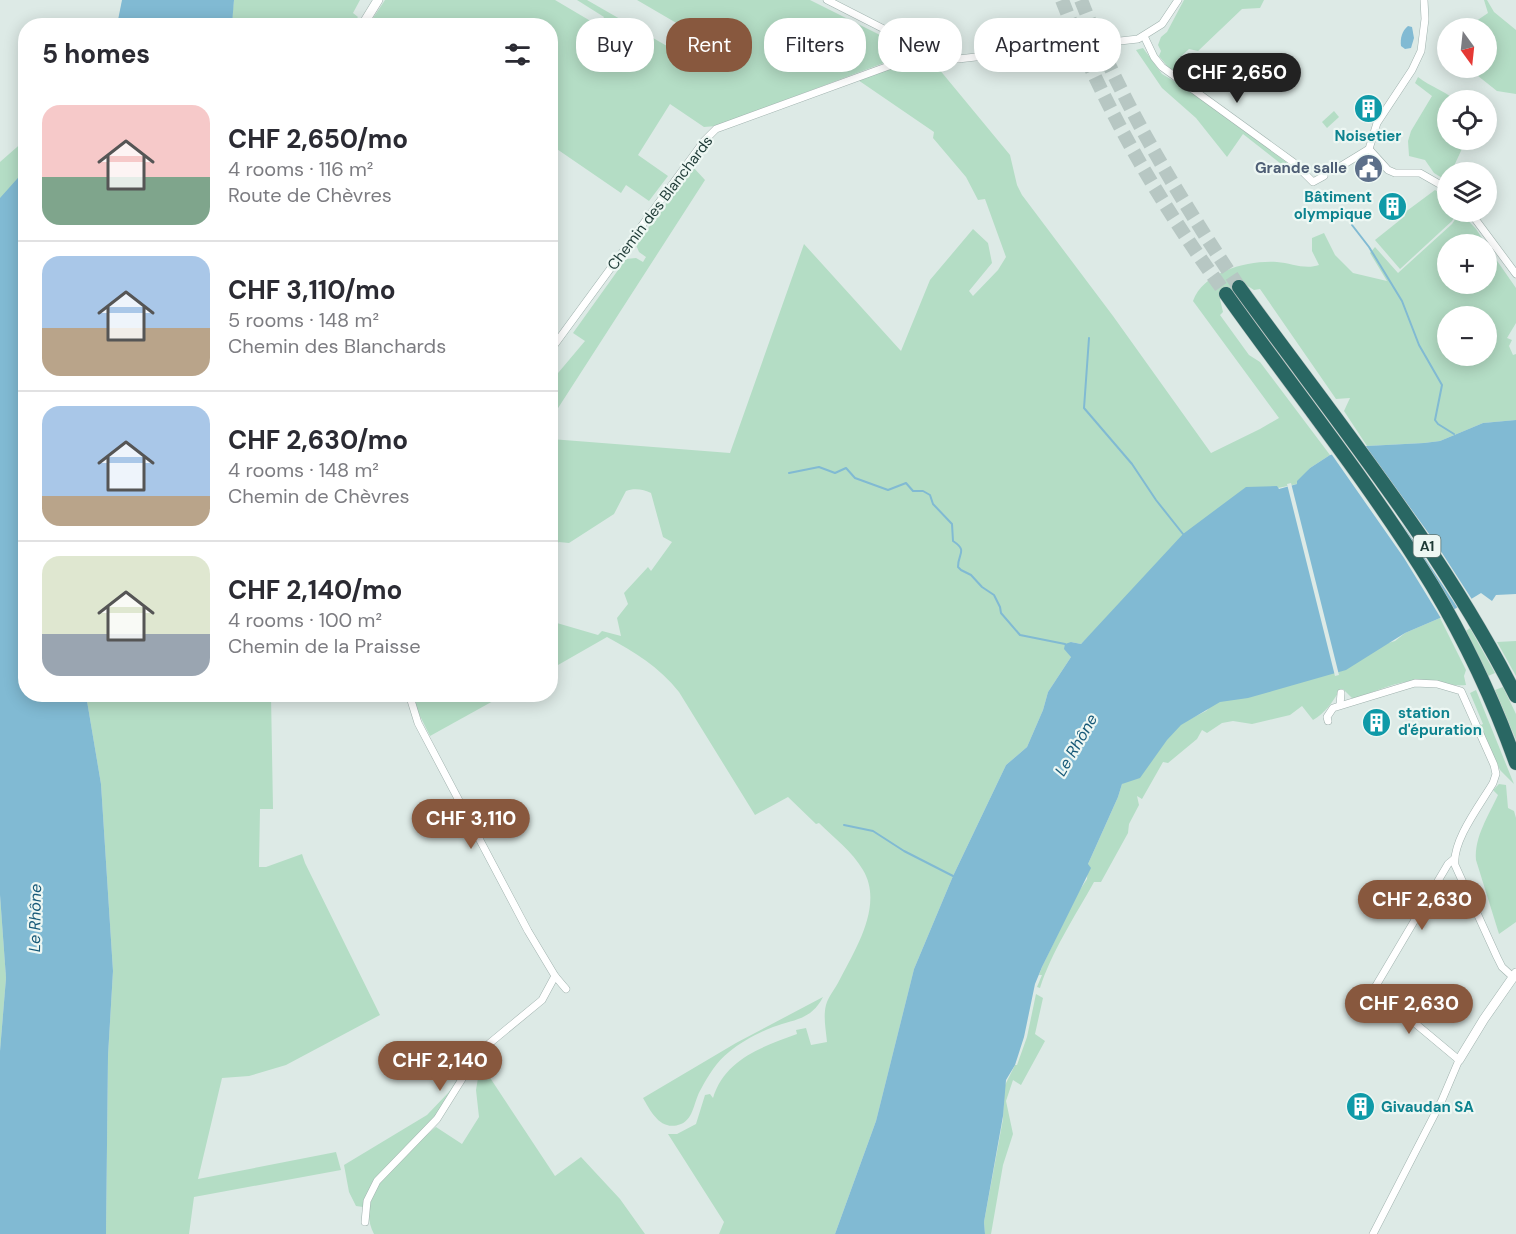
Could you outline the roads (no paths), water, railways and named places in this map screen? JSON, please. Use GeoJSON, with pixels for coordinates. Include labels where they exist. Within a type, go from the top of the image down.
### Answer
{"type":"FeatureCollection","features":[{"type":"Feature","properties":{"kind":"highway","name":"A1"},"geometry":{"type":"LineString","coordinates":[[1239,287],[1405,514],[1447,576],[1516,696]]}},
{"type":"Feature","properties":{"kind":"highway","name":"A1"},"geometry":{"type":"LineString","coordinates":[[1226,294],[1390,521],[1432,585],[1488,693],[1516,763]]}},
{"type":"Feature","properties":{"kind":"street"},"geometry":{"type":"LineString","coordinates":[[367,18],[378,0]]}},
{"type":"Feature","properties":{"kind":"street"},"geometry":{"type":"LineString","coordinates":[[827,0],[878,26]]}},
{"type":"Feature","properties":{"kind":"street"},"geometry":{"type":"LineString","coordinates":[[962,58],[1125,41],[1144,36],[1162,24],[1178,0]]}},
{"type":"Feature","properties":{"kind":"street"},"geometry":{"type":"LineString","coordinates":[[1333,171],[1369,149],[1377,123],[1412,70],[1420,51],[1425,19],[1424,0]]}},
{"type":"Feature","properties":{"kind":"street"},"geometry":{"type":"LineString","coordinates":[[1144,36],[1154,57],[1162,67],[1293,162],[1313,182],[1324,176]]}},
{"type":"Feature","properties":{"kind":"street","name":"Chemin des Blanchards"},"geometry":{"type":"LineString","coordinates":[[558,340],[712,133],[722,126],[878,70]]}},
{"type":"Feature","properties":{"kind":"street"},"geometry":{"type":"LineString","coordinates":[[1369,149],[1388,171],[1420,173],[1437,183]]}},
{"type":"Feature","properties":{"kind":"street"},"geometry":{"type":"LineString","coordinates":[[1477,222],[1516,274]]}},
{"type":"Feature","properties":{"kind":"street"},"geometry":{"type":"LineString","coordinates":[[1328,721],[1326,717],[1333,708],[1415,683],[1432,683],[1461,691],[1496,774],[1458,844],[1455,859],[1457,870],[1502,967],[1515,975],[1484,1019],[1460,1060],[1443,1100],[1373,1234]]}},
{"type":"Feature","properties":{"kind":"street"},"geometry":{"type":"LineString","coordinates":[[1340,705],[1341,693]]}},
{"type":"Feature","properties":{"kind":"street"},"geometry":{"type":"LineString","coordinates":[[411,702],[418,723],[528,931],[555,976],[566,989]]}},
{"type":"Feature","properties":{"kind":"street"},"geometry":{"type":"LineString","coordinates":[[1455,859],[1448,864],[1374,989],[1460,1060]]}},
{"type":"Feature","properties":{"kind":"street"},"geometry":{"type":"LineString","coordinates":[[365,1222],[367,1201],[377,1180],[437,1119],[479,1052],[542,1000],[555,976]]}},
{"type":"Feature","properties":{"kind":"water"},"geometry":{"type":"Polygon","coordinates":[[[122,0],[234,0],[232,18],[118,18],[122,0]]]}},
{"type":"Feature","properties":{"kind":"water"},"geometry":{"type":"Polygon","coordinates":[[[1408,26],[1412,27],[1414,38],[1411,48],[1405,49],[1401,46],[1401,40],[1408,26]]]}},
{"type":"Feature","properties":{"kind":"water","name":"Le Rhône"},"geometry":{"type":"Polygon","coordinates":[[[18,178],[18,702],[87,702],[101,784],[113,971],[108,1056],[106,1234],[0,1234],[0,1051],[6,978],[0,895],[0,198],[18,178]]]}},
{"type":"Feature","properties":{"kind":"water","name":"Le Rhône"},"geometry":{"type":"Polygon","coordinates":[[[1516,420],[1516,594],[1496,595],[1492,601],[1481,593],[1440,618],[1405,633],[1346,670],[1248,698],[1220,702],[1181,725],[1167,740],[1140,778],[1122,784],[1088,864],[1091,868],[1035,984],[1024,1037],[1015,1065],[1006,1080],[1003,1116],[984,1222],[985,1234],[835,1234],[876,1121],[914,969],[953,876],[1006,765],[1027,747],[1048,692],[1071,657],[1064,649],[1065,644],[1071,642],[1081,644],[1183,534],[1246,487],[1277,486],[1279,489],[1297,484],[1297,481],[1310,468],[1330,455],[1367,446],[1440,441],[1483,423],[1516,420]]]}},
{"type":"Feature","properties":{"kind":"waterway"},"geometry":{"type":"LineString","coordinates":[[1352,225],[1369,247],[1402,301],[1419,345],[1442,385],[1435,420],[1454,434]]}},
{"type":"Feature","properties":{"kind":"waterway"},"geometry":{"type":"LineString","coordinates":[[1089,338],[1084,408],[1132,464],[1156,500],[1183,534]]}},
{"type":"Feature","properties":{"kind":"waterway"},"geometry":{"type":"LineString","coordinates":[[789,473],[819,467],[835,473],[846,468],[855,478],[888,490],[906,483],[913,491],[923,491],[930,495],[933,504],[952,524],[953,541],[961,550],[958,567],[994,595],[1001,613],[1020,635],[1065,644]]}},
{"type":"Feature","properties":{"kind":"waterway"},"geometry":{"type":"LineString","coordinates":[[844,825],[873,831],[904,851],[953,876]]}},
{"type":"Feature","properties":{"kind":"tunnel"},"geometry":{"type":"LineString","coordinates":[[1062,0],[1096,78],[1134,153],[1178,225],[1226,294]]}},
{"type":"Feature","properties":{"kind":"tunnel"},"geometry":{"type":"LineString","coordinates":[[1081,0],[1132,112],[1194,218],[1239,287]]}},
{"type":"Feature","properties":{"kind":"place","name":"Noisetier"},"geometry":{"type":"Point","coordinates":[1368,109]}},
{"type":"Feature","properties":{"kind":"place","name":"Grande salle"},"geometry":{"type":"Point","coordinates":[1368,168]}},
{"type":"Feature","properties":{"kind":"place","name":"Bâtiment olympique"},"geometry":{"type":"Point","coordinates":[1393,206]}},
{"type":"Feature","properties":{"kind":"place","name":"station d'épuration"},"geometry":{"type":"Point","coordinates":[1377,722]}},
{"type":"Feature","properties":{"kind":"place","name":"Givaudan SA"},"geometry":{"type":"Point","coordinates":[1360,1107]}}]}
